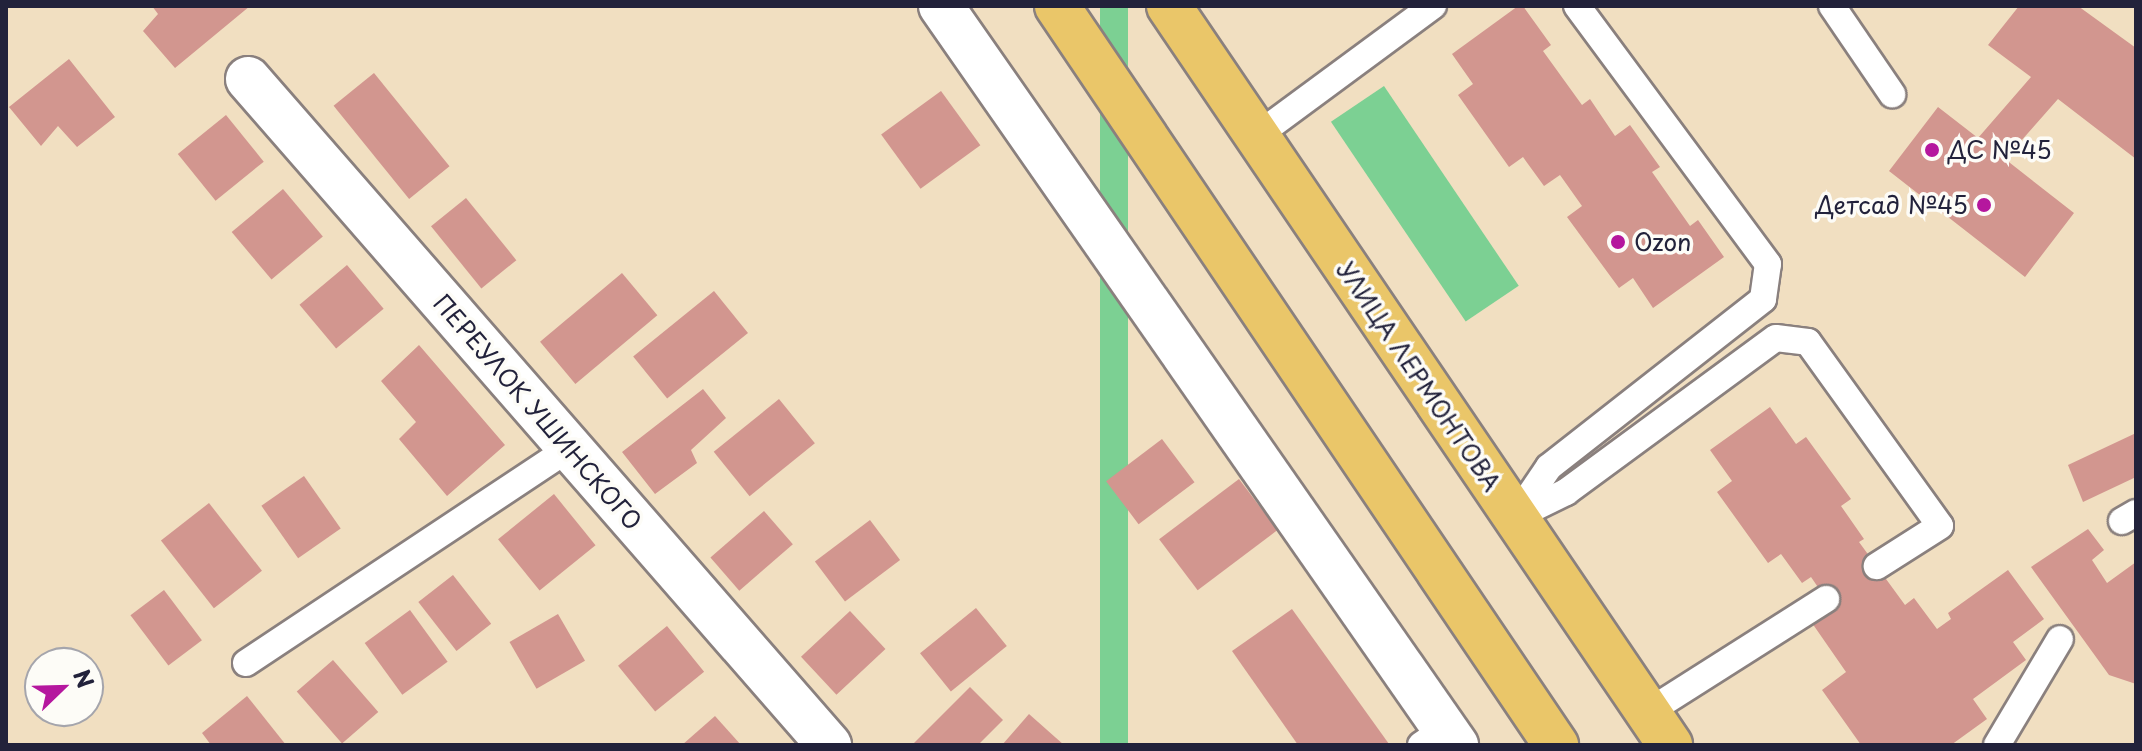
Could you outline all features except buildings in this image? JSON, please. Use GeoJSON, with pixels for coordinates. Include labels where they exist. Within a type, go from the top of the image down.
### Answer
{"type":"FeatureCollection","features":[{"type":"Feature","properties":{"kind":"main road"},"geometry":{"type":"LineString","coordinates":[[1057,6],[1556,745]]}},
{"type":"Feature","properties":{"kind":"main road","name":"УЛИЦА ЛЕРМОНТОВА"},"geometry":{"type":"LineString","coordinates":[[1169,6],[1255,137],[1659,728]]}},
{"type":"Feature","properties":{"kind":"street"},"geometry":{"type":"LineString","coordinates":[[941,6],[1441,740]]}},
{"type":"Feature","properties":{"kind":"street","name":"ПЕРЕУЛОК УШИНСКОГО"},"geometry":{"type":"LineString","coordinates":[[248,79],[829,745]]}},
{"type":"Feature","properties":{"kind":"lane"},"geometry":{"type":"LineString","coordinates":[[1255,137],[1433,6]]}},
{"type":"Feature","properties":{"kind":"lane"},"geometry":{"type":"LineString","coordinates":[[1515,517],[1549,467],[1763,299],[1768,264],[1577,6]]}},
{"type":"Feature","properties":{"kind":"lane"},"geometry":{"type":"LineString","coordinates":[[1832,6],[1892,94]]}},
{"type":"Feature","properties":{"kind":"lane"},"geometry":{"type":"LineString","coordinates":[[1515,517],[1566,492],[1776,338],[1808,342],[1940,526],[1877,566]]}},
{"type":"Feature","properties":{"kind":"lane"},"geometry":{"type":"LineString","coordinates":[[246,663],[570,448]]}},
{"type":"Feature","properties":{"kind":"lane"},"geometry":{"type":"LineString","coordinates":[[1659,728],[1826,599]]}},
{"type":"Feature","properties":{"kind":"lane"},"geometry":{"type":"LineString","coordinates":[[1997,745],[2060,639]]}},
{"type":"Feature","properties":{"kind":"green space"},"geometry":{"type":"Polygon","coordinates":[[[1100,6],[1128,6],[1128,745],[1100,745],[1100,6]]]}},
{"type":"Feature","properties":{"kind":"green space"},"geometry":{"type":"Polygon","coordinates":[[[1384,86],[1519,286],[1466,322],[1331,122],[1384,86]]]}},
{"type":"Feature","properties":{"kind":"place","name":"ДС №45"},"geometry":{"type":"Point","coordinates":[1932,150]}},
{"type":"Feature","properties":{"kind":"place","name":"Детсад №45"},"geometry":{"type":"Point","coordinates":[1984,205]}},
{"type":"Feature","properties":{"kind":"place","name":"Ozon"},"geometry":{"type":"Point","coordinates":[1618,242]}}]}
